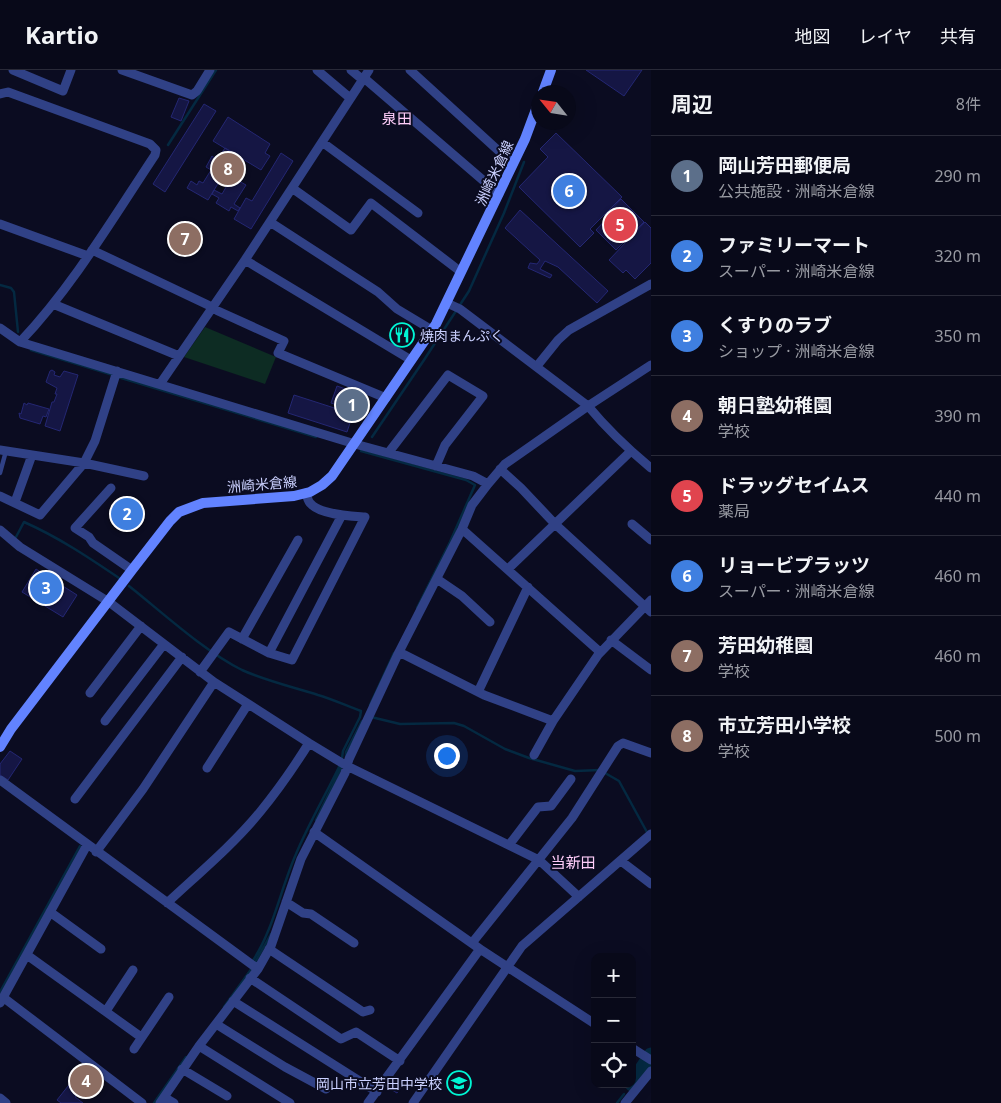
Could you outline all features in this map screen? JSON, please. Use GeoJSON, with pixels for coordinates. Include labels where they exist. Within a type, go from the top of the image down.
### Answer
{"type":"FeatureCollection","features":[{"type":"Feature","properties":{"kind":"main road"},"geometry":{"type":"LineString","coordinates":[[546,85],[551,70]]}},
{"type":"Feature","properties":{"kind":"main road","name":"洲崎米倉線"},"geometry":{"type":"LineString","coordinates":[[0,747],[11,729],[132,570],[179,512],[191,507],[215,502],[294,496],[306,493],[322,485],[360,445],[386,398],[411,360],[432,330],[455,306],[462,272],[513,164],[531,121]]}},
{"type":"Feature","properties":{"kind":"street"},"geometry":{"type":"LineString","coordinates":[[13,70],[63,91],[71,70]]}},
{"type":"Feature","properties":{"kind":"street"},"geometry":{"type":"LineString","coordinates":[[129,71],[192,95],[197,91],[210,70]]}},
{"type":"Feature","properties":{"kind":"street"},"geometry":{"type":"LineString","coordinates":[[317,70],[350,98]]}},
{"type":"Feature","properties":{"kind":"street"},"geometry":{"type":"LineString","coordinates":[[351,70],[499,194]]}},
{"type":"Feature","properties":{"kind":"street"},"geometry":{"type":"LineString","coordinates":[[160,384],[270,222],[361,78],[369,70]]}},
{"type":"Feature","properties":{"kind":"street"},"geometry":{"type":"LineString","coordinates":[[410,70],[513,164]]}},
{"type":"Feature","properties":{"kind":"street"},"geometry":{"type":"LineString","coordinates":[[0,94],[8,92],[150,144],[156,150],[155,155],[90,253],[40,321],[20,342]]}},
{"type":"Feature","properties":{"kind":"street"},"geometry":{"type":"LineString","coordinates":[[322,142],[418,212]]}},
{"type":"Feature","properties":{"kind":"street"},"geometry":{"type":"LineString","coordinates":[[292,188],[351,230],[371,203],[462,272]]}},
{"type":"Feature","properties":{"kind":"street"},"geometry":{"type":"LineString","coordinates":[[270,222],[378,292],[397,309],[432,330]]}},
{"type":"Feature","properties":{"kind":"street"},"geometry":{"type":"LineString","coordinates":[[0,224],[90,253],[212,307],[284,341],[278,353],[386,398]]}},
{"type":"Feature","properties":{"kind":"street"},"geometry":{"type":"LineString","coordinates":[[245,260],[411,360]]}},
{"type":"Feature","properties":{"kind":"street"},"geometry":{"type":"LineString","coordinates":[[537,366],[558,340],[570,330],[651,284]]}},
{"type":"Feature","properties":{"kind":"street"},"geometry":{"type":"LineString","coordinates":[[53,304],[179,356]]}},
{"type":"Feature","properties":{"kind":"street"},"geometry":{"type":"LineString","coordinates":[[455,306],[588,406],[630,451],[651,468]]}},
{"type":"Feature","properties":{"kind":"street"},"geometry":{"type":"LineString","coordinates":[[0,328],[20,342],[116,374],[160,384],[360,445],[473,476],[488,484]]}},
{"type":"Feature","properties":{"kind":"street"},"geometry":{"type":"LineString","coordinates":[[174,1103],[162,1100],[182,1069],[250,978],[254,966],[269,949],[301,859],[344,764],[370,716],[399,652],[462,529],[472,505],[505,464],[651,365]]}},
{"type":"Feature","properties":{"kind":"street"},"geometry":{"type":"LineString","coordinates":[[0,496],[40,515],[84,463],[95,441],[116,374]]}},
{"type":"Feature","properties":{"kind":"street"},"geometry":{"type":"LineString","coordinates":[[389,452],[448,375],[483,396],[445,445],[436,466]]}},
{"type":"Feature","properties":{"kind":"street"},"geometry":{"type":"LineString","coordinates":[[3,451],[84,463],[144,476]]}},
{"type":"Feature","properties":{"kind":"street"},"geometry":{"type":"LineString","coordinates":[[508,569],[630,451]]}},
{"type":"Feature","properties":{"kind":"street"},"geometry":{"type":"LineString","coordinates":[[15,502],[32,455]]}},
{"type":"Feature","properties":{"kind":"street"},"geometry":{"type":"LineString","coordinates":[[500,469],[555,524],[645,607]]}},
{"type":"Feature","properties":{"kind":"street"},"geometry":{"type":"LineString","coordinates":[[111,488],[75,528],[132,570]]}},
{"type":"Feature","properties":{"kind":"street"},"geometry":{"type":"LineString","coordinates":[[200,672],[229,632],[269,652],[292,660],[365,517],[342,515],[319,509],[310,504],[306,493]]}},
{"type":"Feature","properties":{"kind":"street"},"geometry":{"type":"LineString","coordinates":[[269,652],[342,515]]}},
{"type":"Feature","properties":{"kind":"street"},"geometry":{"type":"LineString","coordinates":[[632,524],[651,540]]}},
{"type":"Feature","properties":{"kind":"street"},"geometry":{"type":"LineString","coordinates":[[462,529],[599,650]]}},
{"type":"Feature","properties":{"kind":"street"},"geometry":{"type":"LineString","coordinates":[[0,531],[20,547],[109,602],[214,682],[309,743],[344,764],[539,860],[579,897]]}},
{"type":"Feature","properties":{"kind":"street"},"geometry":{"type":"LineString","coordinates":[[242,639],[298,540]]}},
{"type":"Feature","properties":{"kind":"street"},"geometry":{"type":"LineString","coordinates":[[437,579],[462,596],[490,622]]}},
{"type":"Feature","properties":{"kind":"street"},"geometry":{"type":"LineString","coordinates":[[478,692],[528,587]]}},
{"type":"Feature","properties":{"kind":"street"},"geometry":{"type":"LineString","coordinates":[[534,755],[551,721],[599,650],[651,600]]}},
{"type":"Feature","properties":{"kind":"street"},"geometry":{"type":"LineString","coordinates":[[90,693],[141,626]]}},
{"type":"Feature","properties":{"kind":"street"},"geometry":{"type":"LineString","coordinates":[[611,640],[651,670]]}},
{"type":"Feature","properties":{"kind":"street"},"geometry":{"type":"LineString","coordinates":[[105,721],[164,644]]}},
{"type":"Feature","properties":{"kind":"street"},"geometry":{"type":"LineString","coordinates":[[399,652],[478,692],[551,721]]}},
{"type":"Feature","properties":{"kind":"street"},"geometry":{"type":"LineString","coordinates":[[75,799],[182,657]]}},
{"type":"Feature","properties":{"kind":"street"},"geometry":{"type":"LineString","coordinates":[[96,852],[143,789],[214,682]]}},
{"type":"Feature","properties":{"kind":"street"},"geometry":{"type":"LineString","coordinates":[[207,768],[248,704]]}},
{"type":"Feature","properties":{"kind":"street"},"geometry":{"type":"LineString","coordinates":[[167,903],[259,814],[309,743]]}},
{"type":"Feature","properties":{"kind":"street"},"geometry":{"type":"LineString","coordinates":[[472,944],[572,818],[618,746],[623,743],[651,753]]}},
{"type":"Feature","properties":{"kind":"street"},"geometry":{"type":"LineString","coordinates":[[509,845],[538,807],[551,806],[571,779]]}},
{"type":"Feature","properties":{"kind":"street"},"geometry":{"type":"LineString","coordinates":[[0,780],[254,966]]}},
{"type":"Feature","properties":{"kind":"street"},"geometry":{"type":"LineString","coordinates":[[314,832],[472,944],[591,1021]]}},
{"type":"Feature","properties":{"kind":"street"},"geometry":{"type":"LineString","coordinates":[[413,1103],[522,946],[650,835]]}},
{"type":"Feature","properties":{"kind":"street"},"geometry":{"type":"LineString","coordinates":[[87,845],[2,1000],[142,1103]]}},
{"type":"Feature","properties":{"kind":"street"},"geometry":{"type":"LineString","coordinates":[[621,860],[651,884]]}},
{"type":"Feature","properties":{"kind":"street"},"geometry":{"type":"LineString","coordinates":[[286,902],[303,913],[311,914],[354,943]]}},
{"type":"Feature","properties":{"kind":"street"},"geometry":{"type":"LineString","coordinates":[[50,912],[101,949]]}},
{"type":"Feature","properties":{"kind":"street"},"geometry":{"type":"LineString","coordinates":[[269,949],[363,1012],[370,1010]]}},
{"type":"Feature","properties":{"kind":"street"},"geometry":{"type":"LineString","coordinates":[[368,1103],[480,949]]}},
{"type":"Feature","properties":{"kind":"street"},"geometry":{"type":"LineString","coordinates":[[27,955],[141,1037]]}},
{"type":"Feature","properties":{"kind":"street"},"geometry":{"type":"LineString","coordinates":[[106,1011],[133,970]]}},
{"type":"Feature","properties":{"kind":"street"},"geometry":{"type":"LineString","coordinates":[[250,978],[341,1039],[356,1032],[400,1061]]}},
{"type":"Feature","properties":{"kind":"street"},"geometry":{"type":"LineString","coordinates":[[134,1049],[169,997]]}},
{"type":"Feature","properties":{"kind":"street"},"geometry":{"type":"LineString","coordinates":[[233,1001],[377,1092]]}},
{"type":"Feature","properties":{"kind":"street"},"geometry":{"type":"LineString","coordinates":[[216,1024],[285,1067],[326,1089]]}},
{"type":"Feature","properties":{"kind":"street"},"geometry":{"type":"LineString","coordinates":[[199,1046],[290,1103]]}},
{"type":"Feature","properties":{"kind":"street"},"geometry":{"type":"LineString","coordinates":[[636,1050],[648,1058]]}},
{"type":"Feature","properties":{"kind":"street"},"geometry":{"type":"LineString","coordinates":[[182,1069],[226,1096]]}},
{"type":"Feature","properties":{"kind":"street"},"geometry":{"type":"LineString","coordinates":[[625,1103],[651,1071]]}},
{"type":"Feature","properties":{"kind":"street"},"geometry":{"type":"LineString","coordinates":[[0,1098],[6,1103]]}},
{"type":"Feature","properties":{"kind":"lane"},"geometry":{"type":"LineString","coordinates":[[0,474],[3,451]]}},
{"type":"Feature","properties":{"kind":"green space"},"geometry":{"type":"Polygon","coordinates":[[[205,327],[276,357],[265,384],[184,357],[205,327]]]}},
{"type":"Feature","properties":{"kind":"building"},"geometry":{"type":"Polygon","coordinates":[[[586,70],[642,70],[624,96],[586,70]]]}},
{"type":"Feature","properties":{"kind":"building"},"geometry":{"type":"Polygon","coordinates":[[[179,98],[189,101],[181,121],[171,117],[179,98]]]}},
{"type":"Feature","properties":{"kind":"building"},"geometry":{"type":"Polygon","coordinates":[[[204,104],[216,111],[165,192],[153,184],[204,104]]]}},
{"type":"Feature","properties":{"kind":"building"},"geometry":{"type":"Polygon","coordinates":[[[228,117],[270,144],[265,153],[270,156],[261,170],[213,141],[228,117]]]}},
{"type":"Feature","properties":{"kind":"building"},"geometry":{"type":"Polygon","coordinates":[[[556,133],[622,197],[590,229],[594,233],[580,247],[519,187],[548,157],[540,149],[556,133]]]}},
{"type":"Feature","properties":{"kind":"building"},"geometry":{"type":"Polygon","coordinates":[[[225,148],[236,154],[208,200],[187,188],[191,181],[197,185],[199,181],[203,183],[211,170],[206,167],[212,156],[217,160],[225,148]]]}},
{"type":"Feature","properties":{"kind":"building"},"geometry":{"type":"Polygon","coordinates":[[[281,153],[293,161],[251,229],[234,219],[246,198],[252,201],[281,153]]]}},
{"type":"Feature","properties":{"kind":"building"},"geometry":{"type":"Polygon","coordinates":[[[232,177],[246,185],[234,204],[240,208],[238,211],[231,207],[229,211],[216,203],[219,198],[212,194],[214,190],[222,194],[232,177]]]}},
{"type":"Feature","properties":{"kind":"building"},"geometry":{"type":"Polygon","coordinates":[[[621,199],[644,222],[616,250],[596,230],[621,199]]]}},
{"type":"Feature","properties":{"kind":"building"},"geometry":{"type":"Polygon","coordinates":[[[520,210],[608,291],[597,303],[558,267],[545,261],[540,269],[552,275],[550,278],[528,268],[530,263],[537,264],[540,260],[505,228],[520,210]]]}},
{"type":"Feature","properties":{"kind":"building"},"geometry":{"type":"Polygon","coordinates":[[[645,222],[651,228],[651,263],[635,279],[626,270],[623,273],[609,260],[645,222]]]}},
{"type":"Feature","properties":{"kind":"building","name":"焼肉まんぷく"},"geometry":{"type":"Polygon","coordinates":[[[397,323],[415,334],[407,347],[389,336],[397,323]]]}},
{"type":"Feature","properties":{"kind":"building"},"geometry":{"type":"Polygon","coordinates":[[[52,370],[55,372],[54,375],[60,377],[64,371],[78,375],[60,431],[45,426],[52,402],[54,402],[57,394],[55,394],[57,388],[46,382],[52,370]]]}},
{"type":"Feature","properties":{"kind":"building"},"geometry":{"type":"Polygon","coordinates":[[[337,386],[360,394],[355,411],[331,403],[337,386]]]}},
{"type":"Feature","properties":{"kind":"building"},"geometry":{"type":"Polygon","coordinates":[[[294,395],[353,414],[347,432],[288,413],[294,395]]]}},
{"type":"Feature","properties":{"kind":"building"},"geometry":{"type":"Polygon","coordinates":[[[24,403],[49,409],[46,417],[43,416],[40,424],[20,418],[19,413],[21,414],[24,403]]]}},
{"type":"Feature","properties":{"kind":"building"},"geometry":{"type":"Polygon","coordinates":[[[132,500],[143,508],[128,528],[117,519],[132,500]]]}},
{"type":"Feature","properties":{"kind":"building"},"geometry":{"type":"Polygon","coordinates":[[[36,569],[77,595],[63,617],[22,592],[36,569]]]}},
{"type":"Feature","properties":{"kind":"building"},"geometry":{"type":"Polygon","coordinates":[[[10,751],[22,759],[8,780],[0,775],[0,764],[10,751]]]}},
{"type":"Feature","properties":{"kind":"building"},"geometry":{"type":"Polygon","coordinates":[[[80,1071],[90,1079],[75,1097],[83,1103],[61,1103],[57,1100],[80,1071]]]}},
{"type":"Feature","properties":{"kind":"building"},"geometry":{"type":"Polygon","coordinates":[[[392,1081],[401,1087],[397,1093],[387,1087],[392,1081]]]}},
{"type":"Feature","properties":{"kind":"waterway"},"geometry":{"type":"LineString","coordinates":[[168,145],[216,70]]}},
{"type":"Feature","properties":{"kind":"waterway"},"geometry":{"type":"LineString","coordinates":[[372,437],[469,291],[504,213],[524,162]]}},
{"type":"Feature","properties":{"kind":"waterway"},"geometry":{"type":"LineString","coordinates":[[0,285],[11,288],[14,292],[18,332]]}},
{"type":"Feature","properties":{"kind":"waterway"},"geometry":{"type":"LineString","coordinates":[[31,350],[113,375]]}},
{"type":"Feature","properties":{"kind":"waterway"},"geometry":{"type":"LineString","coordinates":[[118,377],[316,437]]}},
{"type":"Feature","properties":{"kind":"waterway"},"geometry":{"type":"LineString","coordinates":[[361,451],[466,480],[475,485],[450,542],[417,608]]}},
{"type":"Feature","properties":{"kind":"waterway"},"geometry":{"type":"LineString","coordinates":[[16,537],[24,522],[61,541],[119,578]]}},
{"type":"Feature","properties":{"kind":"waterway"},"geometry":{"type":"LineString","coordinates":[[129,586],[213,653],[242,670],[361,711],[360,717],[343,751],[339,767],[311,821],[290,868],[266,936],[252,962]]}},
{"type":"Feature","properties":{"kind":"waterway"},"geometry":{"type":"LineString","coordinates":[[370,705],[394,653]]}},
{"type":"Feature","properties":{"kind":"waterway"},"geometry":{"type":"LineString","coordinates":[[371,717],[400,724],[454,723],[464,726],[505,749],[529,758],[575,771],[600,770]]}},
{"type":"Feature","properties":{"kind":"waterway"},"geometry":{"type":"LineString","coordinates":[[346,757],[346,752],[362,721]]}},
{"type":"Feature","properties":{"kind":"waterway"},"geometry":{"type":"LineString","coordinates":[[316,820],[342,766]]}},
{"type":"Feature","properties":{"kind":"waterway"},"geometry":{"type":"LineString","coordinates":[[605,773],[619,781],[648,834]]}},
{"type":"Feature","properties":{"kind":"waterway"},"geometry":{"type":"LineString","coordinates":[[0,992],[80,846]]}},
{"type":"Feature","properties":{"kind":"waterway"},"geometry":{"type":"LineString","coordinates":[[224,1007],[252,968],[271,934]]}},
{"type":"Feature","properties":{"kind":"waterway"},"geometry":{"type":"LineString","coordinates":[[636,1078],[651,1055]]}},
{"type":"Feature","properties":{"kind":"waterway"},"geometry":{"type":"LineString","coordinates":[[154,1103],[186,1057]]}},
{"type":"Feature","properties":{"kind":"waterway"},"geometry":{"type":"LineString","coordinates":[[617,1103],[624,1094]]}},
{"type":"Feature","properties":{"kind":"place","name":"市立芳田小学校"},"geometry":{"type":"Point","coordinates":[228,169]}},
{"type":"Feature","properties":{"kind":"place","name":"リョービプラッツ"},"geometry":{"type":"Point","coordinates":[569,191]}},
{"type":"Feature","properties":{"kind":"place","name":"ドラッグセイムス"},"geometry":{"type":"Point","coordinates":[620,225]}},
{"type":"Feature","properties":{"kind":"place","name":"芳田幼稚園"},"geometry":{"type":"Point","coordinates":[185,239]}},
{"type":"Feature","properties":{"kind":"place","name":"焼肉まんぷく"},"geometry":{"type":"Point","coordinates":[402,335]}},
{"type":"Feature","properties":{"kind":"place","name":"岡山芳田郵便局"},"geometry":{"type":"Point","coordinates":[352,405]}},
{"type":"Feature","properties":{"kind":"place","name":"ファミリーマート"},"geometry":{"type":"Point","coordinates":[127,514]}},
{"type":"Feature","properties":{"kind":"place","name":"くすりのラブ"},"geometry":{"type":"Point","coordinates":[46,588]}},
{"type":"Feature","properties":{"kind":"place","name":"朝日塾幼稚園"},"geometry":{"type":"Point","coordinates":[86,1081]}},
{"type":"Feature","properties":{"kind":"place","name":"岡山市立芳田中学校"},"geometry":{"type":"Point","coordinates":[459,1083]}},
{"type":"Feature","properties":{"kind":"district","name":"泉田"},"geometry":{"type":"Point","coordinates":[397,118]}},
{"type":"Feature","properties":{"kind":"district","name":"当新田"},"geometry":{"type":"Point","coordinates":[573,862]}}]}
